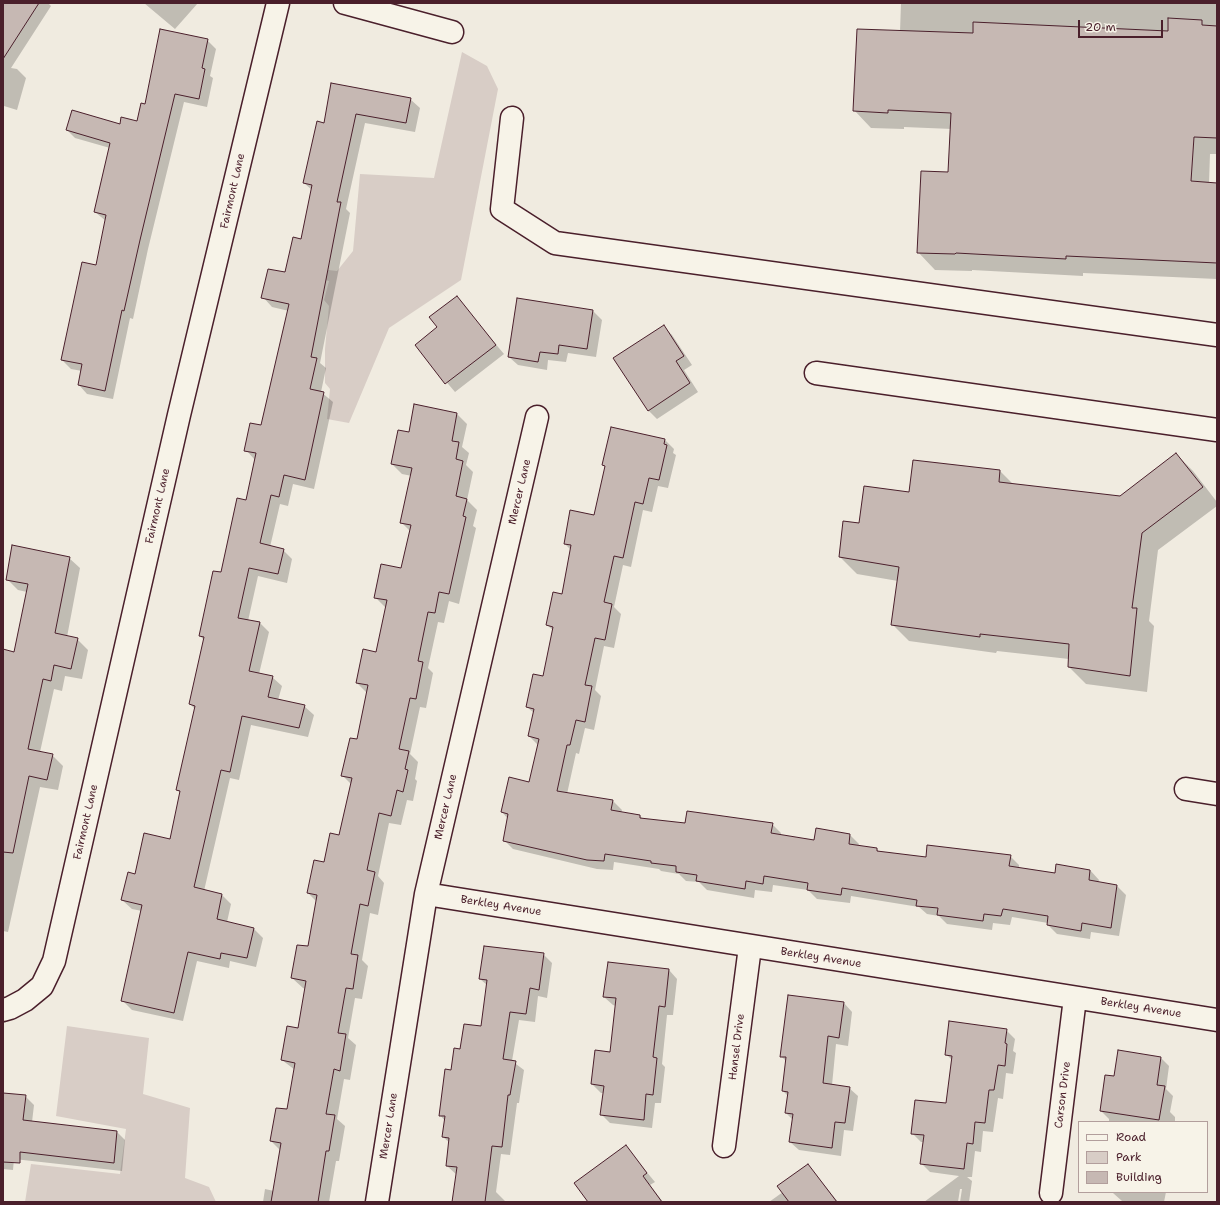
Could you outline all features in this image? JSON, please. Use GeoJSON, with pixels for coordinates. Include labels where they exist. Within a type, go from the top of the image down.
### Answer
{"type":"FeatureCollection","features":[{"type":"Feature","properties":{"kind":"street","name":"Fairmont Lane"},"geometry":{"type":"LineString","coordinates":[[3,1010],[25,1000],[42,986],[54,962],[177,422],[278,3]]}},
{"type":"Feature","properties":{"kind":"street"},"geometry":{"type":"LineString","coordinates":[[345,3],[452,32]]}},
{"type":"Feature","properties":{"kind":"street"},"geometry":{"type":"LineString","coordinates":[[512,118],[502,209],[555,243],[1217,334]]}},
{"type":"Feature","properties":{"kind":"street"},"geometry":{"type":"LineString","coordinates":[[816,373],[1217,430]]}},
{"type":"Feature","properties":{"kind":"street","name":"Mercer Lane"},"geometry":{"type":"LineString","coordinates":[[377,1202],[426,894],[537,417]]}},
{"type":"Feature","properties":{"kind":"street"},"geometry":{"type":"LineString","coordinates":[[1186,789],[1217,794]]}},
{"type":"Feature","properties":{"kind":"street","name":"Berkley Avenue"},"geometry":{"type":"LineString","coordinates":[[426,894],[750,947],[1217,1020]]}},
{"type":"Feature","properties":{"kind":"street","name":"Hansel Drive"},"geometry":{"type":"LineString","coordinates":[[724,1146],[750,947]]}},
{"type":"Feature","properties":{"kind":"street","name":"Carson Drive"},"geometry":{"type":"LineString","coordinates":[[1051,1192],[1075,998]]}},
{"type":"Feature","properties":{"kind":"green space"},"geometry":{"type":"Polygon","coordinates":[[[462,52],[487,66],[498,89],[461,280],[389,328],[349,423],[327,419],[330,389],[325,383],[325,349],[329,306],[324,300],[329,281],[311,276],[312,268],[337,271],[353,251],[360,174],[434,178],[462,52]]]}},
{"type":"Feature","properties":{"kind":"green space"},"geometry":{"type":"Polygon","coordinates":[[[67,1026],[149,1038],[143,1094],[190,1108],[185,1178],[209,1187],[216,1202],[25,1202],[31,1164],[120,1174],[126,1129],[56,1116],[67,1026]]]}},
{"type":"Feature","properties":{"kind":"building"},"geometry":{"type":"Polygon","coordinates":[[[3,3],[39,3],[3,59],[3,3]]]}},
{"type":"Feature","properties":{"kind":"building"},"geometry":{"type":"Polygon","coordinates":[[[1168,18],[1202,20],[1202,25],[1217,26],[1217,138],[1194,137],[1191,181],[1217,183],[1217,263],[1066,256],[1066,259],[956,253],[917,253],[921,171],[948,172],[951,113],[888,110],[888,113],[853,111],[857,29],[973,33],[973,22],[1168,31],[1168,18]]]}},
{"type":"Feature","properties":{"kind":"building"},"geometry":{"type":"Polygon","coordinates":[[[160,29],[208,39],[202,68],[205,69],[199,99],[175,94],[124,311],[122,310],[105,391],[78,385],[82,364],[61,360],[82,262],[96,265],[106,215],[94,212],[110,143],[66,130],[72,110],[120,124],[121,117],[137,121],[141,103],[145,104],[160,29]]]}},
{"type":"Feature","properties":{"kind":"building"},"geometry":{"type":"Polygon","coordinates":[[[331,83],[411,98],[406,123],[356,114],[337,202],[341,202],[311,357],[317,358],[310,389],[324,392],[305,480],[284,475],[279,497],[271,495],[260,543],[284,549],[278,574],[249,568],[238,618],[260,622],[249,671],[273,676],[268,697],[305,705],[299,728],[242,716],[230,772],[221,770],[194,887],[222,894],[217,919],[254,928],[247,958],[221,953],[220,959],[188,952],[174,1013],[121,1001],[142,905],[121,900],[128,872],[135,874],[144,833],[170,839],[180,791],[176,790],[195,706],[189,704],[204,637],[199,636],[213,571],[221,572],[237,498],[246,500],[256,453],[244,451],[250,423],[261,425],[289,304],[261,298],[268,269],[285,272],[293,237],[301,239],[312,185],[303,183],[317,121],[324,123],[331,83]]]}},
{"type":"Feature","properties":{"kind":"building"},"geometry":{"type":"Polygon","coordinates":[[[457,296],[496,345],[445,384],[415,345],[437,327],[429,317],[457,296]]]}},
{"type":"Feature","properties":{"kind":"building"},"geometry":{"type":"Polygon","coordinates":[[[517,298],[593,310],[587,349],[559,345],[558,354],[540,352],[538,362],[508,357],[517,298]]]}},
{"type":"Feature","properties":{"kind":"building"},"geometry":{"type":"Polygon","coordinates":[[[664,325],[684,356],[676,361],[690,383],[648,411],[613,358],[664,325]]]}},
{"type":"Feature","properties":{"kind":"building"},"geometry":{"type":"Polygon","coordinates":[[[414,404],[457,413],[452,441],[459,442],[456,459],[463,461],[456,496],[467,499],[463,516],[466,517],[449,594],[439,592],[435,613],[428,612],[418,661],[423,662],[416,699],[410,698],[399,749],[409,751],[405,769],[408,770],[403,792],[397,790],[391,816],[379,813],[367,870],[375,872],[368,906],[360,904],[351,954],[358,955],[353,989],[346,988],[338,1033],[346,1034],[340,1071],[334,1069],[326,1114],[335,1115],[329,1151],[326,1151],[318,1202],[271,1202],[281,1143],[270,1141],[276,1108],[287,1109],[295,1063],[281,1060],[287,1026],[298,1028],[306,981],[291,978],[297,945],[308,946],[317,895],[307,893],[314,860],[324,862],[330,833],[339,835],[352,778],[341,776],[350,738],[357,739],[368,685],[356,683],[363,649],[376,652],[387,600],[374,598],[381,564],[401,568],[411,525],[400,523],[412,468],[391,464],[398,430],[409,432],[414,404]]]}},
{"type":"Feature","properties":{"kind":"building"},"geometry":{"type":"Polygon","coordinates":[[[611,427],[665,439],[664,444],[667,445],[659,480],[649,478],[643,504],[635,502],[623,558],[614,556],[604,602],[612,604],[605,640],[595,638],[585,685],[592,686],[585,722],[576,720],[570,745],[567,745],[557,791],[613,800],[611,810],[640,815],[640,818],[685,823],[687,811],[773,823],[771,833],[814,840],[816,828],[850,834],[849,844],[877,848],[877,851],[926,857],[927,845],[1011,855],[1009,866],[1055,873],[1056,864],[1090,870],[1089,880],[1117,885],[1111,928],[1082,923],[1081,931],[1047,925],[1048,916],[1003,909],[1001,916],[984,914],[983,921],[937,915],[938,908],[916,906],[917,900],[842,888],[841,895],[807,890],[808,883],[764,876],[763,884],[746,881],[745,889],[696,881],[697,875],[676,872],[676,866],[651,863],[651,861],[605,854],[604,861],[587,860],[503,841],[508,814],[501,812],[509,777],[529,782],[539,739],[528,736],[534,709],[526,707],[533,674],[543,676],[553,627],[546,625],[553,592],[562,594],[571,545],[564,544],[570,510],[594,515],[605,466],[602,465],[611,427]]]}},
{"type":"Feature","properties":{"kind":"building"},"geometry":{"type":"Polygon","coordinates":[[[1176,453],[1203,487],[1142,533],[1132,608],[1137,608],[1130,676],[1068,667],[1069,644],[980,634],[980,637],[891,625],[899,567],[839,557],[843,521],[859,523],[864,486],[909,492],[913,460],[1000,470],[999,482],[1120,496],[1176,453]]]}},
{"type":"Feature","properties":{"kind":"building"},"geometry":{"type":"Polygon","coordinates":[[[12,545],[70,557],[55,633],[78,638],[71,669],[54,665],[51,681],[43,679],[28,749],[53,754],[47,780],[29,776],[13,853],[3,852],[3,649],[14,652],[28,584],[6,580],[12,545]]]}},
{"type":"Feature","properties":{"kind":"building"},"geometry":{"type":"Polygon","coordinates":[[[484,946],[544,953],[539,990],[530,988],[526,1014],[510,1012],[503,1059],[516,1061],[510,1095],[508,1095],[502,1147],[492,1146],[485,1202],[452,1202],[457,1167],[446,1166],[449,1138],[442,1137],[445,1116],[439,1116],[445,1069],[451,1070],[454,1048],[460,1049],[464,1024],[481,1026],[487,980],[479,979],[484,946]]]}},
{"type":"Feature","properties":{"kind":"building"},"geometry":{"type":"Polygon","coordinates":[[[608,962],[669,969],[665,1007],[659,1006],[653,1057],[657,1058],[653,1095],[646,1094],[644,1120],[600,1115],[604,1086],[591,1084],[595,1050],[610,1052],[616,998],[603,997],[608,962]]]}},
{"type":"Feature","properties":{"kind":"building"},"geometry":{"type":"Polygon","coordinates":[[[788,995],[844,1002],[839,1038],[828,1036],[823,1083],[850,1087],[845,1123],[835,1122],[832,1148],[789,1142],[793,1114],[785,1113],[788,1092],[782,1091],[786,1057],[780,1057],[788,995]]]}},
{"type":"Feature","properties":{"kind":"building"},"geometry":{"type":"Polygon","coordinates":[[[949,1021],[1007,1029],[1005,1043],[1007,1044],[1005,1066],[998,1065],[994,1090],[989,1090],[985,1123],[975,1122],[973,1144],[967,1143],[964,1169],[920,1164],[924,1135],[911,1134],[915,1100],[946,1103],[952,1056],[945,1055],[949,1021]]]}},
{"type":"Feature","properties":{"kind":"building"},"geometry":{"type":"Polygon","coordinates":[[[1118,1050],[1161,1057],[1157,1085],[1165,1086],[1159,1120],[1100,1111],[1105,1075],[1114,1076],[1118,1050]]]}},
{"type":"Feature","properties":{"kind":"building"},"geometry":{"type":"Polygon","coordinates":[[[3,1093],[26,1095],[23,1120],[117,1131],[114,1163],[20,1152],[20,1163],[3,1162],[3,1093]]]}},
{"type":"Feature","properties":{"kind":"building"},"geometry":{"type":"Polygon","coordinates":[[[626,1145],[647,1173],[643,1176],[662,1202],[588,1202],[574,1183],[626,1145]]]}},
{"type":"Feature","properties":{"kind":"building"},"geometry":{"type":"Polygon","coordinates":[[[808,1164],[837,1202],[789,1202],[777,1186],[808,1164]]]}}]}
